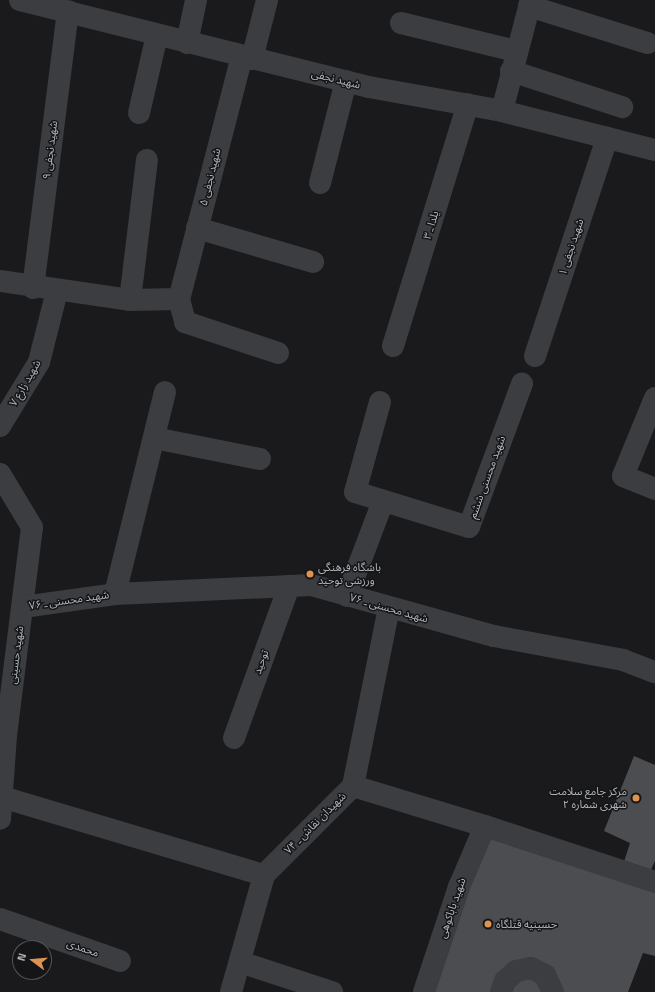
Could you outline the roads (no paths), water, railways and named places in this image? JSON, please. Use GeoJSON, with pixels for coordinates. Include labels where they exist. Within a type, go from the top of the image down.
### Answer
{"type":"FeatureCollection","features":[{"type":"Feature","properties":{"kind":"street","name":"شهید نجفی"},"geometry":{"type":"LineString","coordinates":[[20,0],[61,7],[157,35],[247,58],[346,81],[468,104],[655,150]]}},
{"type":"Feature","properties":{"kind":"street"},"geometry":{"type":"LineString","coordinates":[[187,43],[196,0]]}},
{"type":"Feature","properties":{"kind":"street","name":"شهید نجفی ۵"},"geometry":{"type":"LineString","coordinates":[[179,299],[197,228],[247,58],[267,0]]}},
{"type":"Feature","properties":{"kind":"street"},"geometry":{"type":"LineString","coordinates":[[502,112],[530,3],[647,43]]}},
{"type":"Feature","properties":{"kind":"street","name":"شهید نجفی ۹"},"geometry":{"type":"LineString","coordinates":[[33,288],[61,7]]}},
{"type":"Feature","properties":{"kind":"street"},"geometry":{"type":"LineString","coordinates":[[401,24],[514,61],[622,107]]}},
{"type":"Feature","properties":{"kind":"street"},"geometry":{"type":"LineString","coordinates":[[140,113],[157,35]]}},
{"type":"Feature","properties":{"kind":"street"},"geometry":{"type":"LineString","coordinates":[[320,183],[346,81]]}},
{"type":"Feature","properties":{"kind":"street","name":"یلدا ـ ۳"},"geometry":{"type":"LineString","coordinates":[[393,346],[468,104]]}},
{"type":"Feature","properties":{"kind":"street","name":"شهید نجفی ۱"},"geometry":{"type":"LineString","coordinates":[[535,356],[607,138]]}},
{"type":"Feature","properties":{"kind":"street"},"geometry":{"type":"LineString","coordinates":[[130,300],[147,160]]}},
{"type":"Feature","properties":{"kind":"street"},"geometry":{"type":"LineString","coordinates":[[197,228],[313,262]]}},
{"type":"Feature","properties":{"kind":"street"},"geometry":{"type":"LineString","coordinates":[[0,282],[33,288],[130,300],[179,299],[185,322],[278,353]]}},
{"type":"Feature","properties":{"kind":"street","name":"شهید زارع ۷"},"geometry":{"type":"LineString","coordinates":[[0,426],[39,362],[57,291]]}},
{"type":"Feature","properties":{"kind":"street","name":"شهید محسنی ششم"},"geometry":{"type":"LineString","coordinates":[[383,501],[469,527],[522,384]]}},
{"type":"Feature","properties":{"kind":"street"},"geometry":{"type":"LineString","coordinates":[[115,594],[165,392]]}},
{"type":"Feature","properties":{"kind":"street"},"geometry":{"type":"LineString","coordinates":[[655,398],[623,476],[655,489]]}},
{"type":"Feature","properties":{"kind":"street"},"geometry":{"type":"LineString","coordinates":[[347,596],[383,501],[354,492],[380,402]]}},
{"type":"Feature","properties":{"kind":"street"},"geometry":{"type":"LineString","coordinates":[[154,438],[260,459]]}},
{"type":"Feature","properties":{"kind":"street","name":"شهید حسینی"},"geometry":{"type":"LineString","coordinates":[[0,474],[32,527],[2,763],[2,797],[0,819]]}},
{"type":"Feature","properties":{"kind":"street","name":"شهید محسنی ـ ۷۶"},"geometry":{"type":"LineString","coordinates":[[23,607],[115,594],[311,585],[389,608],[494,636],[623,660],[655,672]]}},
{"type":"Feature","properties":{"kind":"street","name":"توحید"},"geometry":{"type":"LineString","coordinates":[[234,738],[289,586]]}},
{"type":"Feature","properties":{"kind":"street"},"geometry":{"type":"LineString","coordinates":[[353,786],[389,608]]}},
{"type":"Feature","properties":{"kind":"street","name":"شهیدان نقاش ـ ۷۴"},"geometry":{"type":"LineString","coordinates":[[264,875],[353,786],[485,826],[655,882]]}},
{"type":"Feature","properties":{"kind":"street"},"geometry":{"type":"LineString","coordinates":[[2,797],[264,875],[240,962],[230,992]]}},
{"type":"Feature","properties":{"kind":"street","name":"شهید باباکوهی"},"geometry":{"type":"LineString","coordinates":[[424,992],[459,887],[485,826]]}},
{"type":"Feature","properties":{"kind":"street","name":"محمدی"},"geometry":{"type":"LineString","coordinates":[[0,919],[120,961]]}},
{"type":"Feature","properties":{"kind":"street"},"geometry":{"type":"LineString","coordinates":[[240,962],[332,992]]}},
{"type":"Feature","properties":{"kind":"street"},"geometry":{"type":"LineString","coordinates":[[501,992],[504,981],[516,971],[531,968],[545,975],[553,992]]}},
{"type":"Feature","properties":{"kind":"place","name":"باشگاه فرهنگی ورزشی توحید"},"geometry":{"type":"Point","coordinates":[310,574]}},
{"type":"Feature","properties":{"kind":"place","name":"مرکز جامع سلامت شهری شماره ۲"},"geometry":{"type":"Point","coordinates":[636,798]}},
{"type":"Feature","properties":{"kind":"place","name":"حسینیه قتلگاه"},"geometry":{"type":"Point","coordinates":[488,924]}}]}
